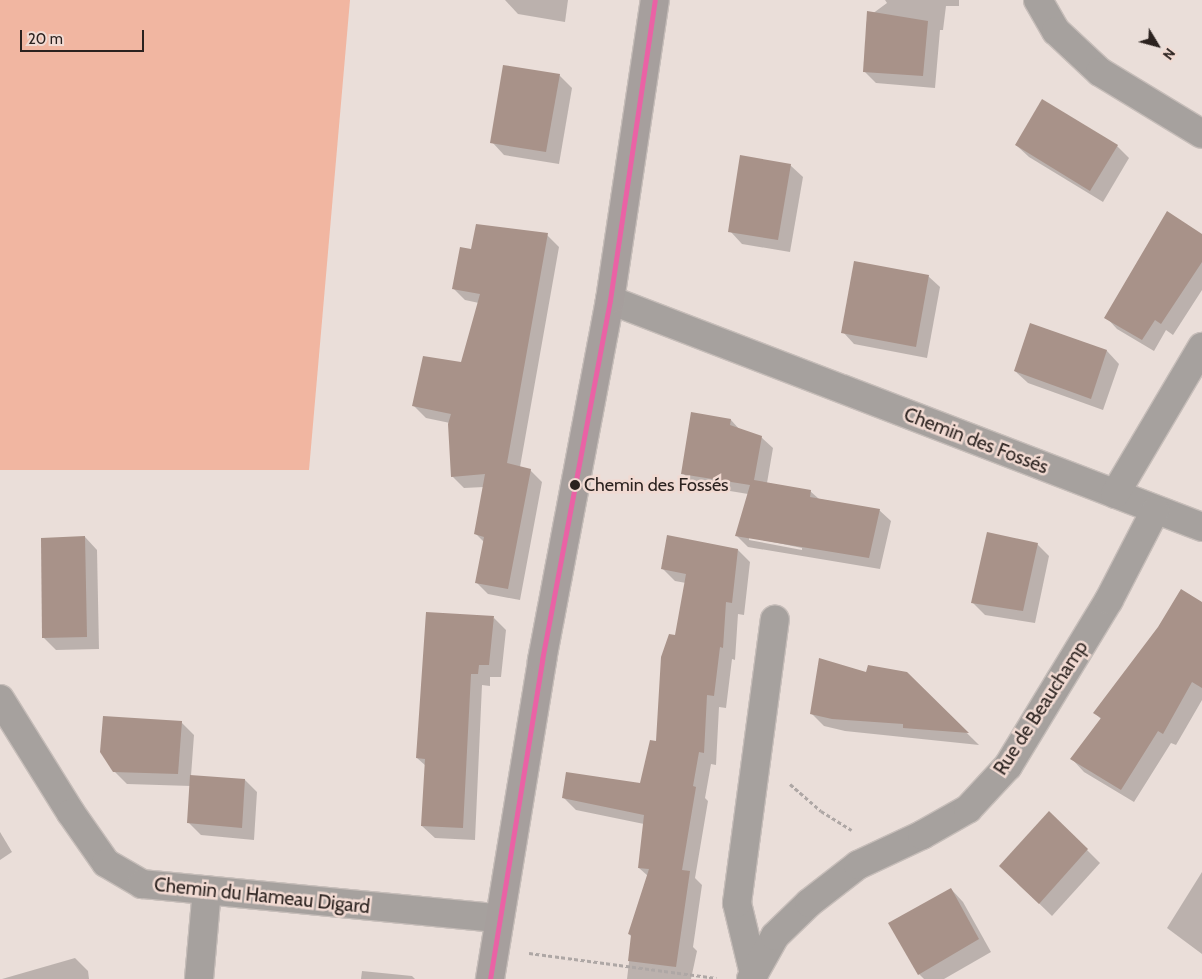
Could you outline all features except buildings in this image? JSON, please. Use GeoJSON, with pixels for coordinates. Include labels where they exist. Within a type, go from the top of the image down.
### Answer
{"type":"FeatureCollection","features":[{"type":"Feature","properties":{"kind":"main road"},"geometry":{"type":"LineString","coordinates":[[490,979],[498,918],[542,660],[610,300],[655,0]]}},
{"type":"Feature","properties":{"kind":"street"},"geometry":{"type":"LineString","coordinates":[[1038,0],[1056,31],[1100,72],[1202,134]]}},
{"type":"Feature","properties":{"kind":"street","name":"Chemin des Fossés"},"geometry":{"type":"LineString","coordinates":[[610,300],[1155,511],[1202,527]]}},
{"type":"Feature","properties":{"kind":"street"},"geometry":{"type":"LineString","coordinates":[[1114,494],[1202,347]]}},
{"type":"Feature","properties":{"kind":"street","name":"Rue de Beauchamp"},"geometry":{"type":"LineString","coordinates":[[752,977],[775,936],[809,903],[858,864],[922,836],[968,808],[1008,766],[1109,600],[1155,511]]}},
{"type":"Feature","properties":{"kind":"street"},"geometry":{"type":"LineString","coordinates":[[752,977],[737,903],[774,620]]}},
{"type":"Feature","properties":{"kind":"street","name":"Chemin du Hameau Digard"},"geometry":{"type":"LineString","coordinates":[[0,699],[71,813],[106,862],[142,884],[498,918]]}},
{"type":"Feature","properties":{"kind":"street"},"geometry":{"type":"LineString","coordinates":[[199,979],[207,890]]}},
{"type":"Feature","properties":{"kind":"path"},"geometry":{"type":"LineString","coordinates":[[757,752],[777,774],[821,811],[884,852]]}},
{"type":"Feature","properties":{"kind":"path"},"geometry":{"type":"LineString","coordinates":[[494,948],[726,979]]}},
{"type":"Feature","properties":{"kind":"shaded area"},"geometry":{"type":"Polygon","coordinates":[[[0,0],[350,0],[309,470],[0,470],[0,0]]]}},
{"type":"Feature","properties":{"kind":"transit line"},"geometry":{"type":"LineString","coordinates":[[490,979],[542,660],[610,300],[655,0]]}},
{"type":"Feature","properties":{"kind":"place","name":"Chemin des Fossés"},"geometry":{"type":"Point","coordinates":[575,485]}}]}
